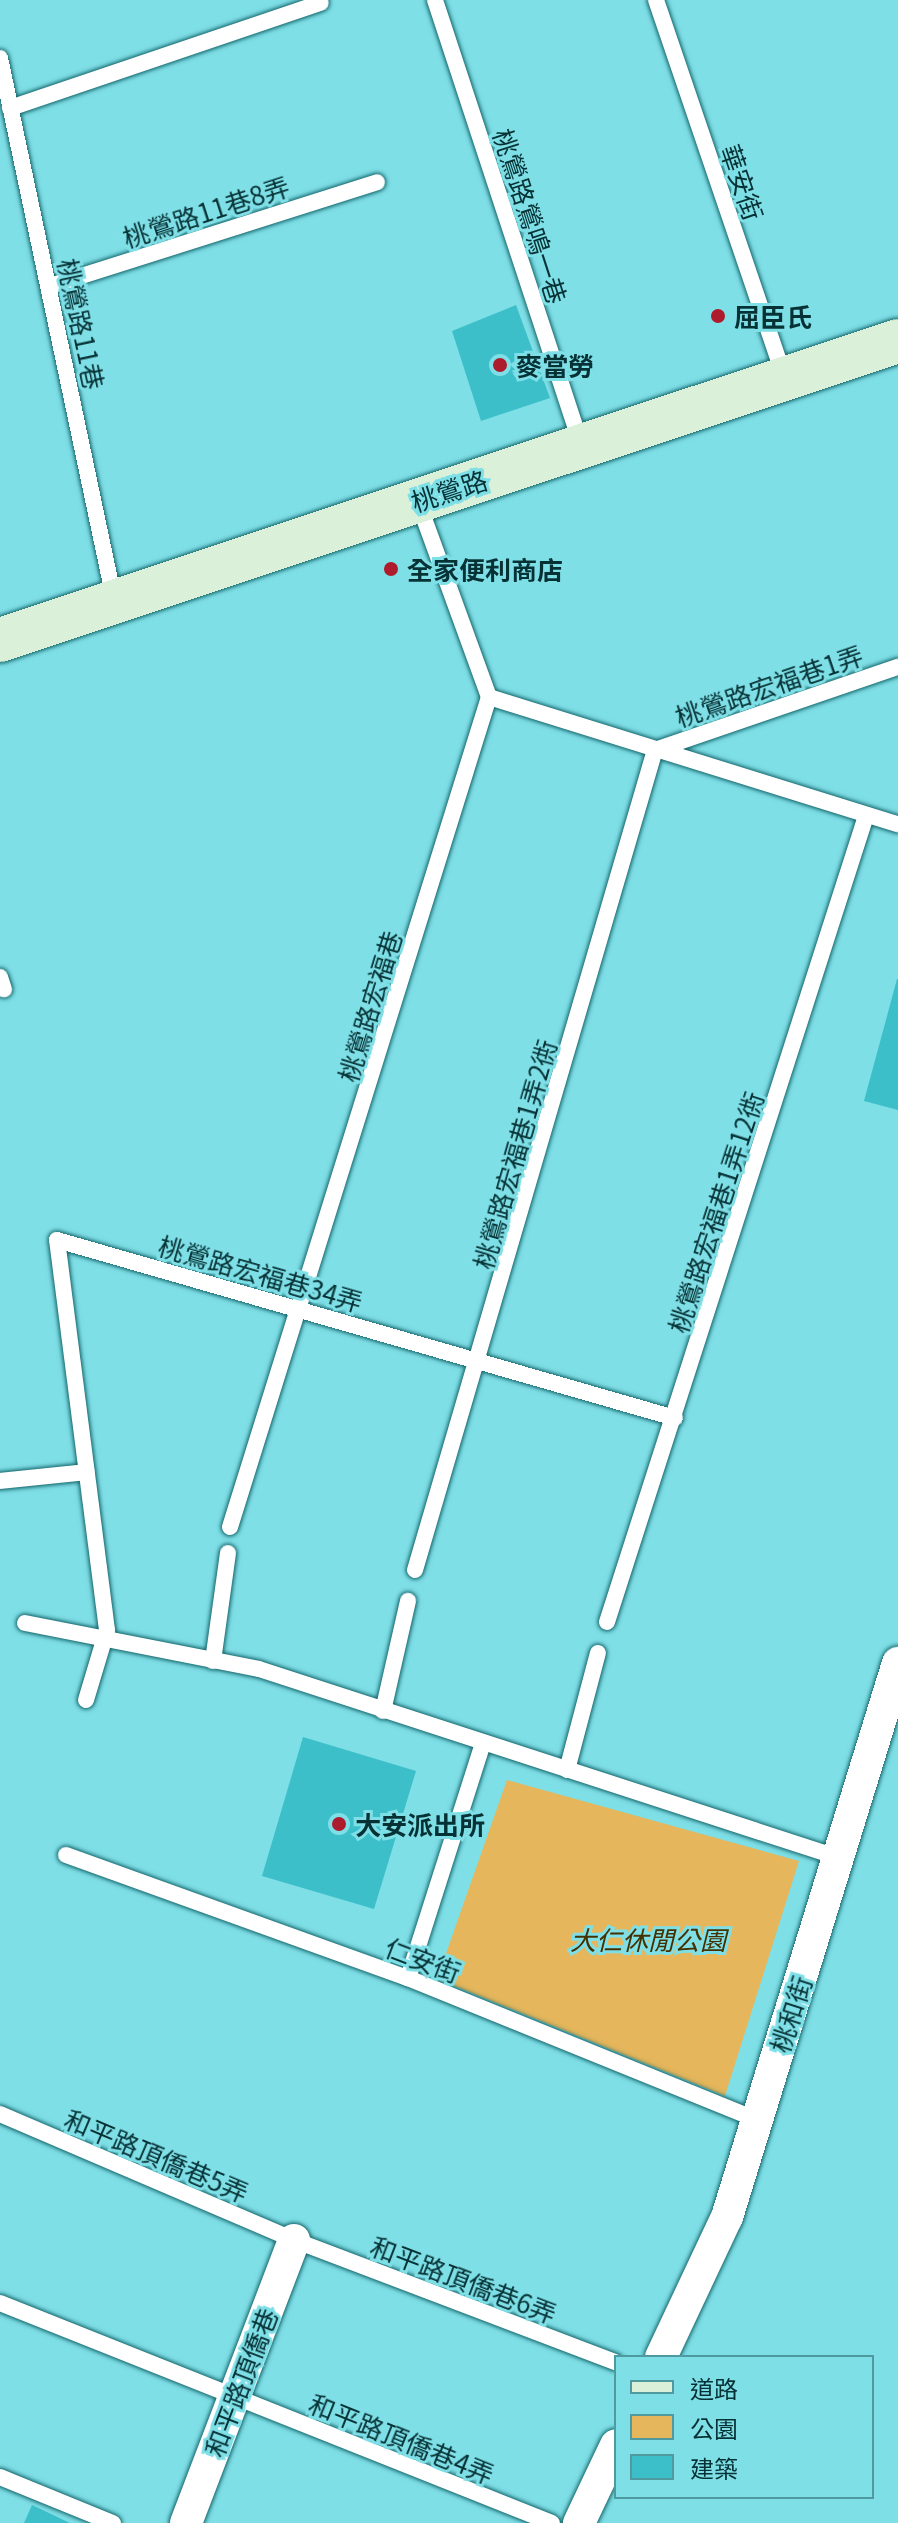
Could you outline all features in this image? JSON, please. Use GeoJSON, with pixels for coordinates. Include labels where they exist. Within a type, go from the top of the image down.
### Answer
{"type":"FeatureCollection","features":[{"type":"Feature","properties":{"kind":"main road","name":"桃鶯路"},"geometry":{"type":"LineString","coordinates":[[0,640],[898,341]]}},
{"type":"Feature","properties":{"kind":"street","name":"桃和街"},"geometry":{"type":"LineString","coordinates":[[662,2355],[727,2217],[898,1663]]}},
{"type":"Feature","properties":{"kind":"street","name":"和平路頂僑巷"},"geometry":{"type":"LineString","coordinates":[[186,2523],[294,2240]]}},
{"type":"Feature","properties":{"kind":"street"},"geometry":{"type":"LineString","coordinates":[[579,2523],[614,2449]]}},
{"type":"Feature","properties":{"kind":"lane","name":"桃鶯路鶯鳴一巷"},"geometry":{"type":"LineString","coordinates":[[435,0],[581,446]]}},
{"type":"Feature","properties":{"kind":"lane","name":"華安街"},"geometry":{"type":"LineString","coordinates":[[656,0],[785,379]]}},
{"type":"Feature","properties":{"kind":"lane"},"geometry":{"type":"LineString","coordinates":[[10,108],[321,3]]}},
{"type":"Feature","properties":{"kind":"lane","name":"桃鶯路11巷"},"geometry":{"type":"LineString","coordinates":[[0,58],[115,601]]}},
{"type":"Feature","properties":{"kind":"lane","name":"桃鶯路11巷8弄"},"geometry":{"type":"LineString","coordinates":[[50,286],[377,182]]}},
{"type":"Feature","properties":{"kind":"lane"},"geometry":{"type":"LineString","coordinates":[[418,501],[489,697]]}},
{"type":"Feature","properties":{"kind":"lane","name":"桃鶯路宏福巷1弄"},"geometry":{"type":"LineString","coordinates":[[655,750],[898,667]]}},
{"type":"Feature","properties":{"kind":"lane","name":"桃鶯路宏福巷1弄"},"geometry":{"type":"LineString","coordinates":[[489,697],[898,824]]}},
{"type":"Feature","properties":{"kind":"lane","name":"桃鶯路宏福巷"},"geometry":{"type":"LineString","coordinates":[[230,1527],[301,1309],[489,697]]}},
{"type":"Feature","properties":{"kind":"lane","name":"桃鶯路宏福巷1弄2衖"},"geometry":{"type":"LineString","coordinates":[[415,1570],[480,1361],[655,750]]}},
{"type":"Feature","properties":{"kind":"lane","name":"桃鶯路宏福巷1弄12衖"},"geometry":{"type":"LineString","coordinates":[[607,1622],[866,816]]}},
{"type":"Feature","properties":{"kind":"lane","name":"桃鶯路宏福巷34弄"},"geometry":{"type":"LineString","coordinates":[[87,1472],[57,1240],[675,1418]]}},
{"type":"Feature","properties":{"kind":"lane"},"geometry":{"type":"LineString","coordinates":[[0,1481],[87,1472],[103,1638],[86,1700]]}},
{"type":"Feature","properties":{"kind":"lane"},"geometry":{"type":"LineString","coordinates":[[213,1661],[228,1553]]}},
{"type":"Feature","properties":{"kind":"lane"},"geometry":{"type":"LineString","coordinates":[[383,1711],[408,1601]]}},
{"type":"Feature","properties":{"kind":"lane"},"geometry":{"type":"LineString","coordinates":[[25,1623],[213,1661],[383,1711],[840,1858]]}},
{"type":"Feature","properties":{"kind":"lane"},"geometry":{"type":"LineString","coordinates":[[567,1770],[598,1653]]}},
{"type":"Feature","properties":{"kind":"lane"},"geometry":{"type":"LineString","coordinates":[[408,1978],[483,1743]]}},
{"type":"Feature","properties":{"kind":"lane","name":"仁安街"},"geometry":{"type":"LineString","coordinates":[[66,1855],[408,1978],[757,2120]]}},
{"type":"Feature","properties":{"kind":"lane","name":"和平路頂僑巷5弄"},"geometry":{"type":"LineString","coordinates":[[0,2114],[294,2240]]}},
{"type":"Feature","properties":{"kind":"lane","name":"和平路頂僑巷6弄"},"geometry":{"type":"LineString","coordinates":[[294,2240],[614,2361]]}},
{"type":"Feature","properties":{"kind":"lane","name":"和平路頂僑巷4弄"},"geometry":{"type":"LineString","coordinates":[[0,2303],[552,2523]]}},
{"type":"Feature","properties":{"kind":"lane"},"geometry":{"type":"LineString","coordinates":[[0,2477],[113,2523]]}},
{"type":"Feature","properties":{"kind":"green space","name":"大仁休閒公園"},"geometry":{"type":"Polygon","coordinates":[[[507,1780],[799,1861],[725,2096],[437,1979],[507,1780]]]}},
{"type":"Feature","properties":{"kind":"building","name":"麥當勞"},"geometry":{"type":"Polygon","coordinates":[[[516,305],[550,398],[481,421],[452,331],[516,305]]]}},
{"type":"Feature","properties":{"kind":"building"},"geometry":{"type":"Polygon","coordinates":[[[898,979],[898,1110],[864,1101],[898,979]]]}},
{"type":"Feature","properties":{"kind":"building","name":"大安派出所"},"geometry":{"type":"Polygon","coordinates":[[[303,1737],[416,1771],[374,1909],[262,1876],[303,1737]]]}},
{"type":"Feature","properties":{"kind":"building"},"geometry":{"type":"Polygon","coordinates":[[[32,2505],[70,2523],[24,2523],[32,2505]]]}},
{"type":"Feature","properties":{"kind":"place","name":"屈臣氏"},"geometry":{"type":"Point","coordinates":[718,316]}},
{"type":"Feature","properties":{"kind":"place","name":"麥當勞"},"geometry":{"type":"Point","coordinates":[500,365]}},
{"type":"Feature","properties":{"kind":"place","name":"全家便利商店"},"geometry":{"type":"Point","coordinates":[391,569]}},
{"type":"Feature","properties":{"kind":"place","name":"大安派出所"},"geometry":{"type":"Point","coordinates":[339,1824]}}]}
